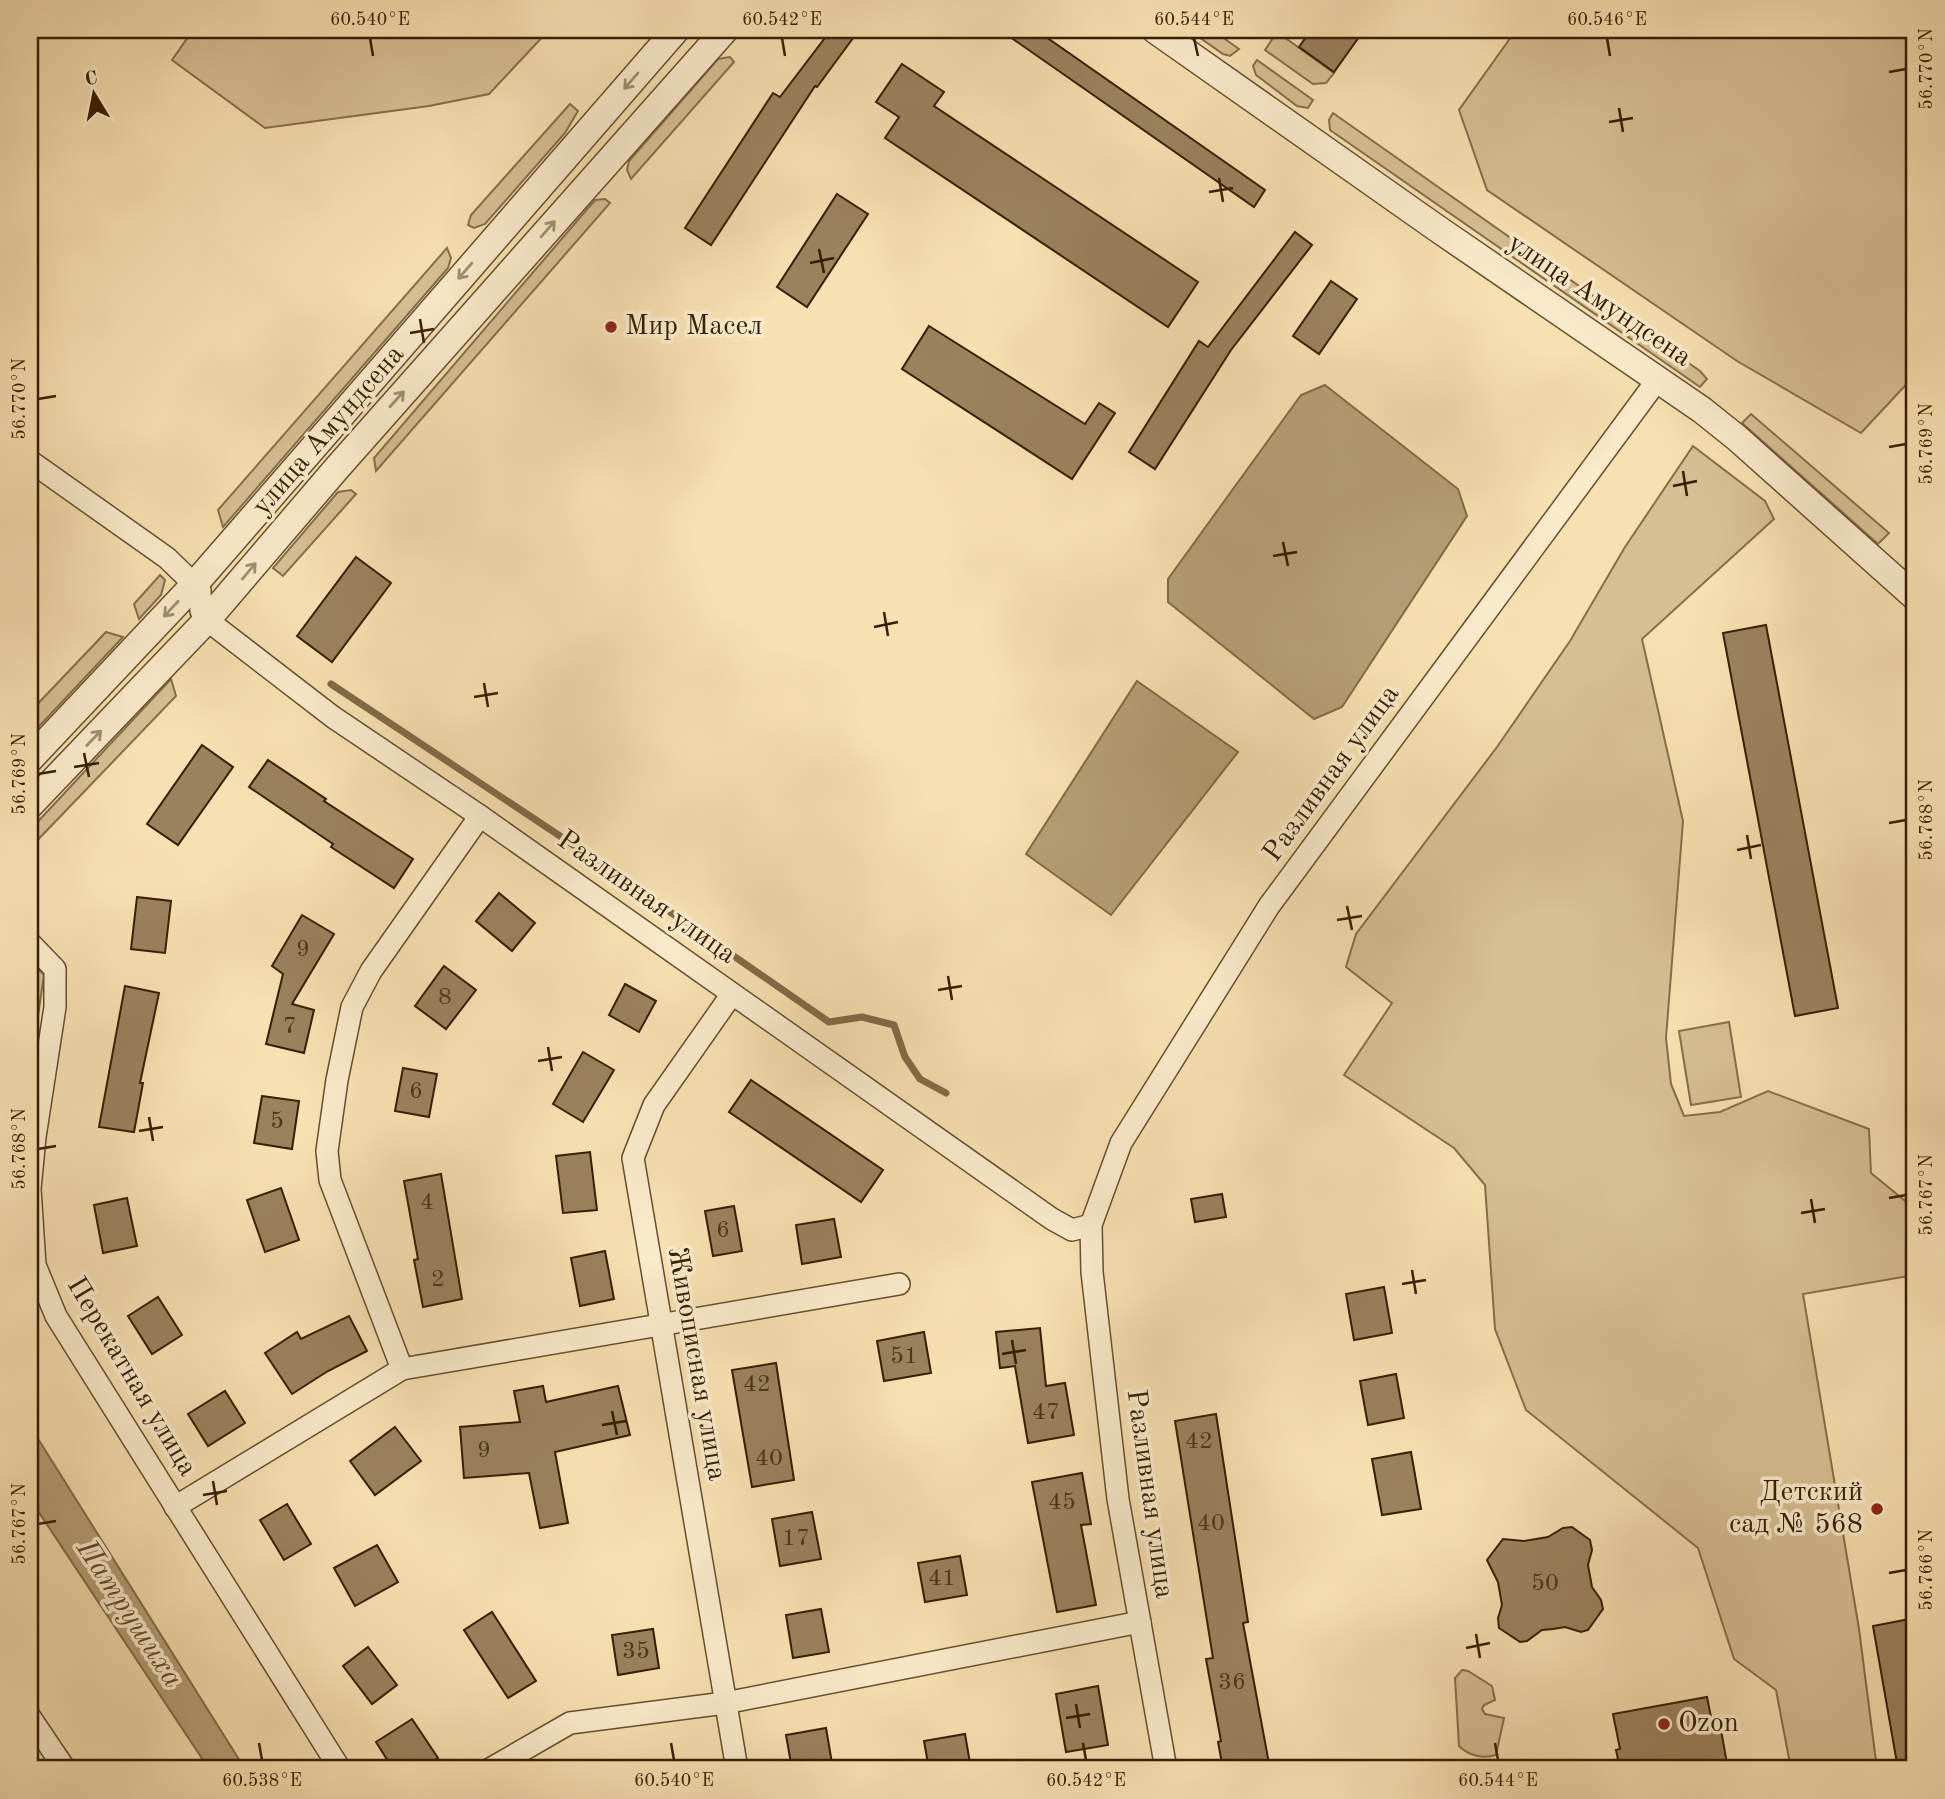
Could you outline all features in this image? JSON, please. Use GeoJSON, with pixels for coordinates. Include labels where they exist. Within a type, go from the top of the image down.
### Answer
{"type":"FeatureCollection","features":[{"type":"Feature","properties":{"kind":"street","name":"улица Амундсена"},"geometry":{"type":"LineString","coordinates":[[30,760],[194,585],[676,30]]}},
{"type":"Feature","properties":{"kind":"street","name":"улица Амундсена"},"geometry":{"type":"LineString","coordinates":[[30,805],[207,620],[337,468],[725,30]]}},
{"type":"Feature","properties":{"kind":"street","name":"улица Амундсена"},"geometry":{"type":"LineString","coordinates":[[1155,30],[1438,229],[1658,379],[1737,438],[1915,597]]}},
{"type":"Feature","properties":{"kind":"street","name":"Разливная улица"},"geometry":{"type":"LineString","coordinates":[[1166,1769],[1118,1499],[1092,1272],[1091,1225],[1121,1143],[1269,906],[1658,379]]}},
{"type":"Feature","properties":{"kind":"street"},"geometry":{"type":"LineString","coordinates":[[30,461],[167,558],[200,590],[201,611],[207,620]]}},
{"type":"Feature","properties":{"kind":"street","name":"Разливная улица"},"geometry":{"type":"LineString","coordinates":[[207,620],[333,717],[480,816],[1052,1219],[1072,1230],[1091,1225]]}},
{"type":"Feature","properties":{"kind":"street"},"geometry":{"type":"LineString","coordinates":[[402,1369],[330,1180],[327,1151],[337,1080],[352,1007],[371,971],[480,816]]}},
{"type":"Feature","properties":{"kind":"street","name":"Перекатная улица"},"geometry":{"type":"LineString","coordinates":[[30,943],[55,969],[55,1007],[35,1137],[30,1189],[35,1265],[56,1316],[340,1769]]}},
{"type":"Feature","properties":{"kind":"street","name":"Живописная улица"},"geometry":{"type":"LineString","coordinates":[[732,994],[654,1105],[633,1158],[737,1769]]}},
{"type":"Feature","properties":{"kind":"street"},"geometry":{"type":"LineString","coordinates":[[175,1507],[402,1369],[899,1284]]}},
{"type":"Feature","properties":{"kind":"street"},"geometry":{"type":"LineString","coordinates":[[491,1769],[570,1723],[725,1703],[1140,1622]]}},
{"type":"Feature","properties":{"kind":"street"},"geometry":{"type":"LineString","coordinates":[[30,1717],[65,1769]]}},
{"type":"Feature","properties":{"kind":"shaded area"},"geometry":{"type":"Polygon","coordinates":[[[193,30],[549,30],[489,94],[429,106],[265,128],[172,60],[193,30]]]}},
{"type":"Feature","properties":{"kind":"shaded area"},"geometry":{"type":"Polygon","coordinates":[[[1189,30],[1212,30],[1239,49],[1230,56],[1223,54],[1189,30]]]}},
{"type":"Feature","properties":{"kind":"shaded area"},"geometry":{"type":"Polygon","coordinates":[[[1516,30],[1915,30],[1915,375],[1861,433],[1737,361],[1487,190],[1459,110],[1516,30]]]}},
{"type":"Feature","properties":{"kind":"shaded area"},"geometry":{"type":"Polygon","coordinates":[[[1277,32],[1334,73],[1326,83],[1313,84],[1265,50],[1277,32]]]}},
{"type":"Feature","properties":{"kind":"shaded area"},"geometry":{"type":"Polygon","coordinates":[[[730,57],[734,62],[631,179],[627,170],[629,161],[718,59],[730,57]]]}},
{"type":"Feature","properties":{"kind":"shaded area"},"geometry":{"type":"Polygon","coordinates":[[[1257,60],[1313,100],[1308,108],[1297,106],[1256,75],[1253,66],[1257,60]]]}},
{"type":"Feature","properties":{"kind":"shaded area"},"geometry":{"type":"Polygon","coordinates":[[[570,104],[578,111],[565,133],[485,224],[474,228],[468,225],[471,215],[570,104]]]}},
{"type":"Feature","properties":{"kind":"shaded area"},"geometry":{"type":"Polygon","coordinates":[[[1333,113],[1700,371],[1707,379],[1700,387],[1330,130],[1329,120],[1333,113]]]}},
{"type":"Feature","properties":{"kind":"shaded area"},"geometry":{"type":"Polygon","coordinates":[[[605,199],[610,203],[376,471],[374,458],[595,200],[605,199]]]}},
{"type":"Feature","properties":{"kind":"shaded area"},"geometry":{"type":"Polygon","coordinates":[[[447,248],[451,258],[448,268],[223,527],[218,510],[447,248]]]}},
{"type":"Feature","properties":{"kind":"shaded area"},"geometry":{"type":"Polygon","coordinates":[[[1751,414],[1889,533],[1878,544],[1742,423],[1751,414]]]}},
{"type":"Feature","properties":{"kind":"shaded area"},"geometry":{"type":"Polygon","coordinates":[[[1693,446],[1765,501],[1774,519],[1642,639],[1683,821],[1666,1038],[1671,1084],[1684,1116],[1720,1112],[1768,1091],[1869,1129],[1871,1173],[1915,1209],[1915,1275],[1803,1294],[1859,1629],[1877,1769],[1791,1769],[1776,1690],[1734,1659],[1698,1548],[1526,1410],[1495,1329],[1485,1185],[1454,1148],[1344,1075],[1392,1003],[1346,967],[1356,934],[1497,747],[1570,641],[1625,547],[1693,446]]]}},
{"type":"Feature","properties":{"kind":"shaded area"},"geometry":{"type":"Polygon","coordinates":[[[351,490],[356,494],[283,576],[273,568],[338,492],[351,490]]]}},
{"type":"Feature","properties":{"kind":"shaded area"},"geometry":{"type":"Polygon","coordinates":[[[160,575],[165,580],[161,595],[139,619],[134,604],[160,575]]]}},
{"type":"Feature","properties":{"kind":"shaded area"},"geometry":{"type":"Polygon","coordinates":[[[106,632],[123,637],[30,736],[30,712],[106,632]]]}},
{"type":"Feature","properties":{"kind":"shaded area"},"geometry":{"type":"Polygon","coordinates":[[[171,679],[176,696],[30,848],[30,830],[171,679]]]}},
{"type":"Feature","properties":{"kind":"shaded area"},"geometry":{"type":"Polygon","coordinates":[[[30,960],[44,975],[30,1070],[30,960]]]}},
{"type":"Feature","properties":{"kind":"shaded area"},"geometry":{"type":"Polygon","coordinates":[[[1729,1022],[1741,1097],[1691,1105],[1679,1031],[1729,1022]]]}},
{"type":"Feature","properties":{"kind":"shaded area"},"geometry":{"type":"Polygon","coordinates":[[[1462,1670],[1492,1686],[1495,1700],[1484,1705],[1482,1709],[1485,1714],[1504,1718],[1496,1755],[1476,1756],[1459,1746],[1455,1678],[1462,1670]]]}},
{"type":"Feature","properties":{"kind":"water"},"geometry":{"type":"Polygon","coordinates":[[[1325,385],[1458,489],[1467,516],[1342,707],[1314,719],[1168,602],[1168,579],[1301,395],[1325,385]]]}},
{"type":"Feature","properties":{"kind":"water"},"geometry":{"type":"Polygon","coordinates":[[[1137,681],[1238,752],[1111,915],[1026,854],[1137,681]]]}},
{"type":"Feature","properties":{"kind":"water","name":"Патрушиха"},"geometry":{"type":"Polygon","coordinates":[[[30,1426],[245,1769],[209,1769],[30,1499],[30,1426]]]}},
{"type":"Feature","properties":{"kind":"building"},"geometry":{"type":"Polygon","coordinates":[[[831,30],[859,30],[817,87],[815,86],[711,245],[685,228],[773,93],[780,97],[831,30]]]}},
{"type":"Feature","properties":{"kind":"building"},"geometry":{"type":"Polygon","coordinates":[[[1000,30],[1036,30],[1265,190],[1254,207],[1000,30]]]}},
{"type":"Feature","properties":{"kind":"building"},"geometry":{"type":"Polygon","coordinates":[[[1311,30],[1364,30],[1334,72],[1299,47],[1311,30]]]}},
{"type":"Feature","properties":{"kind":"building"},"geometry":{"type":"Polygon","coordinates":[[[902,64],[944,92],[934,106],[1198,282],[1168,327],[885,138],[899,117],[876,102],[902,64]]]}},
{"type":"Feature","properties":{"kind":"building"},"geometry":{"type":"Polygon","coordinates":[[[837,194],[868,214],[807,307],[777,287],[837,194]]]}},
{"type":"Feature","properties":{"kind":"building"},"geometry":{"type":"Polygon","coordinates":[[[1295,232],[1312,245],[1231,350],[1155,469],[1129,452],[1199,341],[1208,347],[1295,232]]]}},
{"type":"Feature","properties":{"kind":"building"},"geometry":{"type":"Polygon","coordinates":[[[1331,281],[1357,299],[1319,354],[1293,336],[1331,281]]]}},
{"type":"Feature","properties":{"kind":"building"},"geometry":{"type":"Polygon","coordinates":[[[929,326],[1085,424],[1099,403],[1115,413],[1072,479],[902,369],[929,326]]]}},
{"type":"Feature","properties":{"kind":"building"},"geometry":{"type":"Polygon","coordinates":[[[356,557],[391,583],[332,662],[297,636],[356,557]]]}},
{"type":"Feature","properties":{"kind":"building"},"geometry":{"type":"Polygon","coordinates":[[[1766,625],[1838,1008],[1795,1016],[1723,633],[1766,625]]]}},
{"type":"Feature","properties":{"kind":"building"},"geometry":{"type":"Polygon","coordinates":[[[202,745],[233,767],[178,845],[147,824],[202,745]]]}},
{"type":"Feature","properties":{"kind":"building"},"geometry":{"type":"Polygon","coordinates":[[[268,760],[326,799],[324,801],[413,859],[394,888],[331,847],[333,844],[249,787],[268,760]]]}},
{"type":"Feature","properties":{"kind":"building"},"geometry":{"type":"Polygon","coordinates":[[[499,893],[535,923],[512,951],[476,921],[499,893]]]}},
{"type":"Feature","properties":{"kind":"building"},"geometry":{"type":"Polygon","coordinates":[[[137,897],[171,901],[165,953],[131,949],[137,897]]]}},
{"type":"Feature","properties":{"kind":"building"},"geometry":{"type":"Polygon","coordinates":[[[302,915],[334,934],[292,1004],[314,1010],[304,1053],[266,1044],[283,974],[272,966],[302,915]]]}},
{"type":"Feature","properties":{"kind":"building"},"geometry":{"type":"Polygon","coordinates":[[[444,966],[476,990],[446,1029],[415,1006],[444,966]]]}},
{"type":"Feature","properties":{"kind":"building"},"geometry":{"type":"Polygon","coordinates":[[[625,984],[656,1001],[639,1032],[609,1015],[625,984]]]}},
{"type":"Feature","properties":{"kind":"building"},"geometry":{"type":"Polygon","coordinates":[[[125,986],[159,993],[140,1083],[143,1083],[134,1132],[99,1127],[125,986]]]}},
{"type":"Feature","properties":{"kind":"building"},"geometry":{"type":"Polygon","coordinates":[[[583,1052],[614,1070],[583,1122],[553,1104],[583,1052]]]}},
{"type":"Feature","properties":{"kind":"building"},"geometry":{"type":"Polygon","coordinates":[[[403,1068],[437,1074],[429,1117],[395,1111],[403,1068]]]}},
{"type":"Feature","properties":{"kind":"building"},"geometry":{"type":"Polygon","coordinates":[[[751,1080],[883,1170],[861,1202],[729,1112],[751,1080]]]}},
{"type":"Feature","properties":{"kind":"building"},"geometry":{"type":"Polygon","coordinates":[[[262,1096],[299,1101],[292,1149],[254,1143],[262,1096]]]}},
{"type":"Feature","properties":{"kind":"building"},"geometry":{"type":"Polygon","coordinates":[[[590,1152],[597,1210],[563,1213],[556,1156],[590,1152]]]}},
{"type":"Feature","properties":{"kind":"building"},"geometry":{"type":"Polygon","coordinates":[[[441,1174],[462,1299],[423,1307],[414,1260],[418,1259],[404,1181],[441,1174]]]}},
{"type":"Feature","properties":{"kind":"building"},"geometry":{"type":"Polygon","coordinates":[[[281,1188],[299,1240],[265,1252],[247,1200],[281,1188]]]}},
{"type":"Feature","properties":{"kind":"building"},"geometry":{"type":"Polygon","coordinates":[[[1222,1194],[1226,1217],[1195,1222],[1191,1199],[1222,1194]]]}},
{"type":"Feature","properties":{"kind":"building"},"geometry":{"type":"Polygon","coordinates":[[[127,1198],[137,1246],[103,1253],[94,1205],[127,1198]]]}},
{"type":"Feature","properties":{"kind":"building"},"geometry":{"type":"Polygon","coordinates":[[[734,1206],[742,1251],[713,1256],[705,1211],[734,1206]]]}},
{"type":"Feature","properties":{"kind":"building"},"geometry":{"type":"Polygon","coordinates":[[[834,1219],[841,1257],[802,1264],[796,1225],[834,1219]]]}},
{"type":"Feature","properties":{"kind":"building"},"geometry":{"type":"Polygon","coordinates":[[[605,1251],[614,1299],[580,1306],[571,1258],[605,1251]]]}},
{"type":"Feature","properties":{"kind":"building"},"geometry":{"type":"Polygon","coordinates":[[[1384,1287],[1392,1333],[1354,1340],[1346,1294],[1384,1287]]]}},
{"type":"Feature","properties":{"kind":"building"},"geometry":{"type":"Polygon","coordinates":[[[158,1297],[182,1335],[152,1354],[128,1316],[158,1297]]]}},
{"type":"Feature","properties":{"kind":"building"},"geometry":{"type":"Polygon","coordinates":[[[349,1316],[367,1351],[292,1394],[265,1353],[297,1332],[301,1339],[349,1316]]]}},
{"type":"Feature","properties":{"kind":"building"},"geometry":{"type":"Polygon","coordinates":[[[1040,1328],[1046,1386],[1065,1383],[1074,1435],[1028,1443],[1015,1366],[1000,1368],[996,1332],[1040,1328]]]}},
{"type":"Feature","properties":{"kind":"building"},"geometry":{"type":"Polygon","coordinates":[[[924,1332],[931,1373],[884,1381],[877,1341],[924,1332]]]}},
{"type":"Feature","properties":{"kind":"building"},"geometry":{"type":"Polygon","coordinates":[[[776,1363],[794,1480],[752,1487],[732,1370],[776,1363]]]}},
{"type":"Feature","properties":{"kind":"building"},"geometry":{"type":"Polygon","coordinates":[[[1396,1374],[1404,1418],[1368,1425],[1360,1381],[1396,1374]]]}},
{"type":"Feature","properties":{"kind":"building"},"geometry":{"type":"Polygon","coordinates":[[[543,1386],[546,1402],[618,1386],[630,1435],[555,1452],[568,1523],[540,1528],[529,1473],[464,1478],[460,1427],[520,1422],[514,1391],[543,1386]]]}},
{"type":"Feature","properties":{"kind":"building"},"geometry":{"type":"Polygon","coordinates":[[[225,1391],[245,1423],[208,1446],[188,1414],[225,1391]]]}},
{"type":"Feature","properties":{"kind":"building"},"geometry":{"type":"Polygon","coordinates":[[[1216,1414],[1248,1622],[1243,1623],[1270,1769],[1223,1769],[1218,1742],[1221,1741],[1206,1659],[1213,1658],[1175,1421],[1216,1414]]]}},
{"type":"Feature","properties":{"kind":"building"},"geometry":{"type":"Polygon","coordinates":[[[395,1427],[421,1461],[375,1495],[350,1461],[395,1427]]]}},
{"type":"Feature","properties":{"kind":"building"},"geometry":{"type":"Polygon","coordinates":[[[1411,1452],[1421,1509],[1382,1515],[1372,1459],[1411,1452]]]}},
{"type":"Feature","properties":{"kind":"building"},"geometry":{"type":"Polygon","coordinates":[[[1082,1473],[1091,1524],[1081,1525],[1096,1605],[1057,1612],[1032,1482],[1082,1473]]]}},
{"type":"Feature","properties":{"kind":"building"},"geometry":{"type":"Polygon","coordinates":[[[287,1504],[311,1544],[284,1560],[260,1520],[287,1504]]]}},
{"type":"Feature","properties":{"kind":"building"},"geometry":{"type":"Polygon","coordinates":[[[812,1512],[821,1559],[780,1566],[772,1519],[812,1512]]]}},
{"type":"Feature","properties":{"kind":"building"},"geometry":{"type":"Polygon","coordinates":[[[1572,1527],[1590,1540],[1592,1550],[1588,1565],[1592,1587],[1601,1600],[1603,1609],[1588,1630],[1581,1632],[1565,1627],[1542,1630],[1527,1641],[1520,1642],[1499,1628],[1498,1618],[1502,1605],[1498,1582],[1487,1560],[1503,1539],[1524,1541],[1548,1537],[1563,1528],[1572,1527]]]}},
{"type":"Feature","properties":{"kind":"building"},"geometry":{"type":"Polygon","coordinates":[[[377,1545],[398,1582],[355,1606],[334,1568],[377,1545]]]}},
{"type":"Feature","properties":{"kind":"building"},"geometry":{"type":"Polygon","coordinates":[[[960,1556],[967,1595],[925,1602],[918,1563],[960,1556]]]}},
{"type":"Feature","properties":{"kind":"building"},"geometry":{"type":"Polygon","coordinates":[[[821,1609],[829,1652],[793,1658],[786,1615],[821,1609]]]}},
{"type":"Feature","properties":{"kind":"building"},"geometry":{"type":"Polygon","coordinates":[[[492,1612],[536,1681],[508,1698],[464,1630],[492,1612]]]}},
{"type":"Feature","properties":{"kind":"building"},"geometry":{"type":"Polygon","coordinates":[[[1915,1618],[1915,1769],[1898,1769],[1873,1626],[1915,1618]]]}},
{"type":"Feature","properties":{"kind":"building"},"geometry":{"type":"Polygon","coordinates":[[[653,1629],[659,1668],[618,1675],[612,1635],[653,1629]]]}},
{"type":"Feature","properties":{"kind":"building"},"geometry":{"type":"Polygon","coordinates":[[[368,1647],[397,1685],[372,1704],[343,1666],[368,1647]]]}},
{"type":"Feature","properties":{"kind":"building"},"geometry":{"type":"Polygon","coordinates":[[[1098,1686],[1108,1745],[1066,1752],[1056,1694],[1098,1686]]]}},
{"type":"Feature","properties":{"kind":"building"},"geometry":{"type":"Polygon","coordinates":[[[1707,1697],[1714,1732],[1721,1730],[1728,1769],[1620,1769],[1616,1750],[1620,1749],[1613,1714],[1707,1697]]]}},
{"type":"Feature","properties":{"kind":"building"},"geometry":{"type":"Polygon","coordinates":[[[412,1719],[438,1758],[421,1769],[393,1769],[376,1742],[412,1719]]]}},
{"type":"Feature","properties":{"kind":"building"},"geometry":{"type":"Polygon","coordinates":[[[826,1728],[833,1769],[792,1769],[786,1735],[826,1728]]]}},
{"type":"Feature","properties":{"kind":"building"},"geometry":{"type":"Polygon","coordinates":[[[965,1734],[971,1769],[929,1769],[924,1741],[965,1734]]]}},
{"type":"Feature","properties":{"kind":"waterway"},"geometry":{"type":"LineString","coordinates":[[331,684],[572,844],[829,1022],[862,1017],[894,1025],[905,1057],[920,1079],[946,1093]]}},
{"type":"Feature","properties":{"kind":"place","name":"Мир Масел"},"geometry":{"type":"Point","coordinates":[611,327]}},
{"type":"Feature","properties":{"kind":"place","name":"Детский сад № 568"},"geometry":{"type":"Point","coordinates":[1877,1509]}},
{"type":"Feature","properties":{"kind":"place","name":"Ozon"},"geometry":{"type":"Point","coordinates":[1664,1724]}}]}
